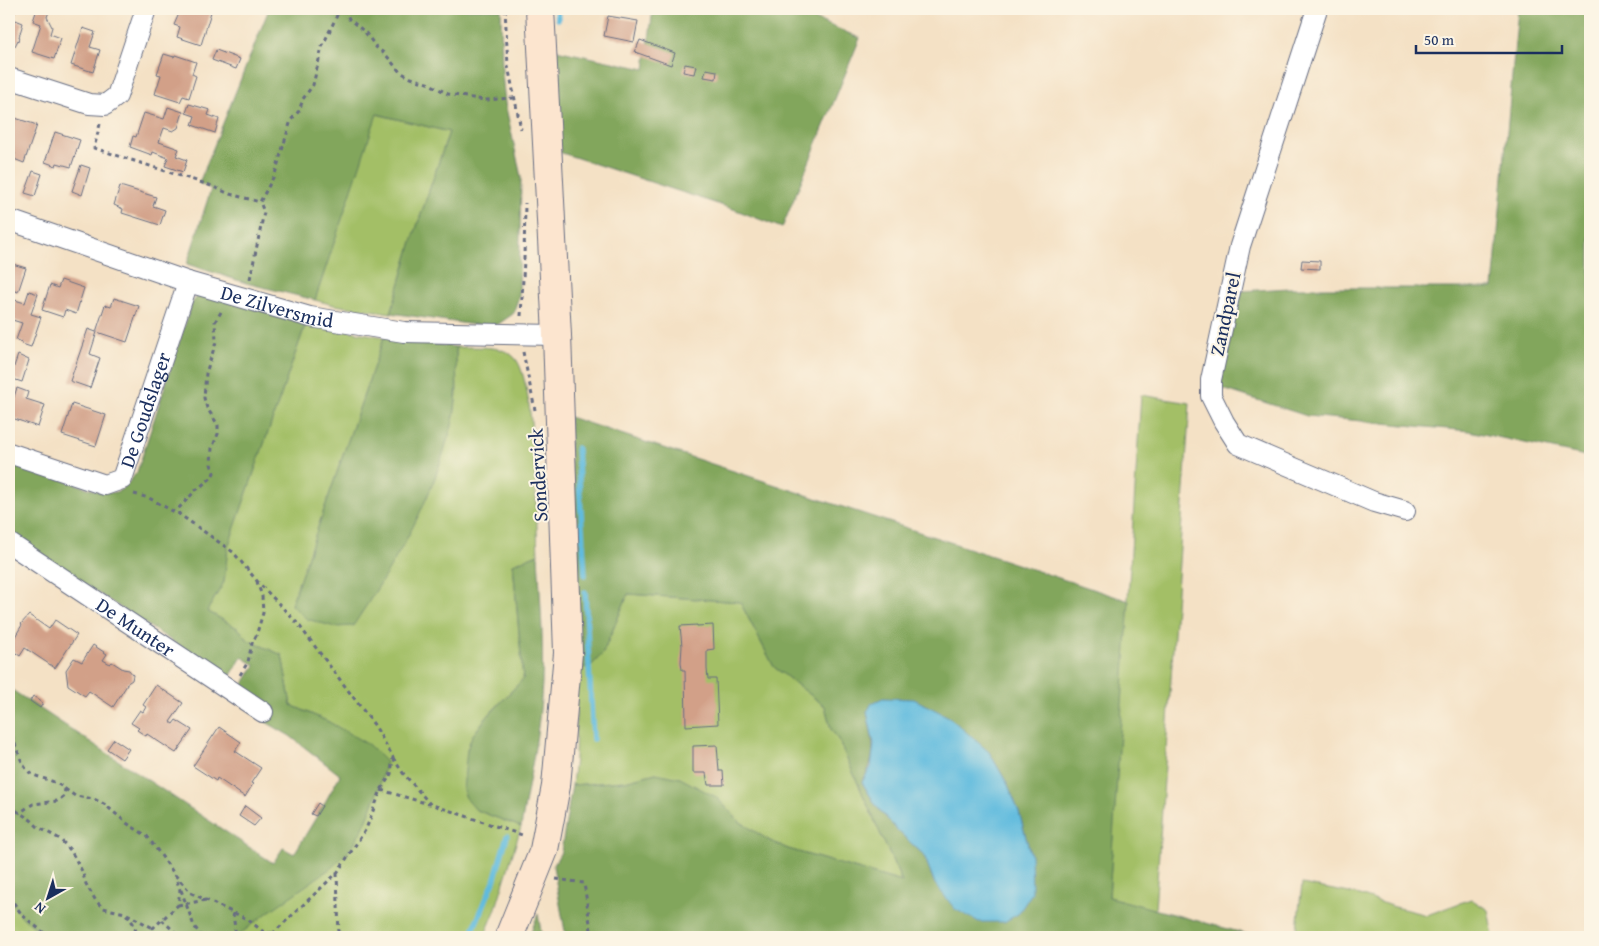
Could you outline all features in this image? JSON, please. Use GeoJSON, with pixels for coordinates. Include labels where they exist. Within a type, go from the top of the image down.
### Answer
{"type":"FeatureCollection","features":[{"type":"Feature","properties":{"kind":"street"},"geometry":{"type":"LineString","coordinates":[[9,78],[89,104],[105,105],[117,96],[146,9]]}},
{"type":"Feature","properties":{"kind":"street","name":"Sondervick"},"geometry":{"type":"LineString","coordinates":[[509,937],[544,850],[556,786],[568,653],[557,335],[540,9]]}},
{"type":"Feature","properties":{"kind":"street","name":"Zandparel"},"geometry":{"type":"LineString","coordinates":[[1317,9],[1240,246],[1211,380],[1211,396],[1238,444],[1374,502],[1405,511]]}},
{"type":"Feature","properties":{"kind":"street","name":"De Zilversmid"},"geometry":{"type":"LineString","coordinates":[[9,220],[188,282],[310,317],[404,332],[557,335]]}},
{"type":"Feature","properties":{"kind":"street","name":"De Goudslager"},"geometry":{"type":"LineString","coordinates":[[9,453],[105,486],[122,479],[188,282]]}},
{"type":"Feature","properties":{"kind":"street","name":"De Munter"},"geometry":{"type":"LineString","coordinates":[[9,543],[263,712]]}},
{"type":"Feature","properties":{"kind":"path"},"geometry":{"type":"LineString","coordinates":[[179,514],[178,509],[214,473],[211,464],[212,448],[218,434],[218,425],[207,408],[204,398],[206,373],[216,342],[216,322],[232,295],[251,278],[264,212],[260,202],[275,174],[291,120],[299,111],[303,99],[312,85],[322,47],[340,9]]}},
{"type":"Feature","properties":{"kind":"path"},"geometry":{"type":"LineString","coordinates":[[345,9],[349,19],[365,32],[376,47],[386,55],[400,72],[411,78],[430,84],[448,94],[484,100],[515,98]]}},
{"type":"Feature","properties":{"kind":"path"},"geometry":{"type":"LineString","coordinates":[[505,9],[508,66],[521,130]]}},
{"type":"Feature","properties":{"kind":"path"},"geometry":{"type":"LineString","coordinates":[[105,105],[94,148],[209,185],[230,194],[260,202]]}},
{"type":"Feature","properties":{"kind":"path","name":"Sondervick"},"geometry":{"type":"LineString","coordinates":[[525,195],[524,260],[519,335],[535,420]]}},
{"type":"Feature","properties":{"kind":"path"},"geometry":{"type":"LineString","coordinates":[[105,486],[149,498],[179,514],[233,552],[257,581],[298,624],[375,726],[403,773],[430,804]]}},
{"type":"Feature","properties":{"kind":"path"},"geometry":{"type":"LineString","coordinates":[[230,691],[248,662],[252,643],[262,620],[262,596],[257,581]]}},
{"type":"Feature","properties":{"kind":"path"},"geometry":{"type":"LineString","coordinates":[[9,728],[25,768],[31,773],[57,782],[75,796],[104,804],[146,836],[175,875],[191,892],[248,919],[265,933],[273,933]]}},
{"type":"Feature","properties":{"kind":"path"},"geometry":{"type":"LineString","coordinates":[[269,937],[337,873],[366,829],[381,790],[391,774],[393,757]]}},
{"type":"Feature","properties":{"kind":"path"},"geometry":{"type":"LineString","coordinates":[[19,813],[33,804],[57,801],[64,796],[65,789]]}},
{"type":"Feature","properties":{"kind":"path"},"geometry":{"type":"LineString","coordinates":[[381,790],[430,804],[522,835]]}},
{"type":"Feature","properties":{"kind":"path"},"geometry":{"type":"LineString","coordinates":[[9,806],[31,820],[38,828],[60,839],[71,851],[82,871],[86,884],[96,901],[103,908],[125,913],[153,928]]}},
{"type":"Feature","properties":{"kind":"path"},"geometry":{"type":"LineString","coordinates":[[520,842],[524,827]]}},
{"type":"Feature","properties":{"kind":"path"},"geometry":{"type":"LineString","coordinates":[[337,873],[339,937]]}},
{"type":"Feature","properties":{"kind":"path"},"geometry":{"type":"LineString","coordinates":[[175,875],[194,926],[202,937]]}},
{"type":"Feature","properties":{"kind":"path"},"geometry":{"type":"LineString","coordinates":[[534,876],[584,883],[592,937]]}},
{"type":"Feature","properties":{"kind":"path"},"geometry":{"type":"LineString","coordinates":[[178,905],[180,890]]}},
{"type":"Feature","properties":{"kind":"path"},"geometry":{"type":"LineString","coordinates":[[9,896],[22,915],[49,937]]}},
{"type":"Feature","properties":{"kind":"path"},"geometry":{"type":"LineString","coordinates":[[153,928],[178,905],[206,900]]}},
{"type":"Feature","properties":{"kind":"path"},"geometry":{"type":"LineString","coordinates":[[125,913],[134,923],[138,937]]}},
{"type":"Feature","properties":{"kind":"path"},"geometry":{"type":"LineString","coordinates":[[233,913],[236,937]]}},
{"type":"Feature","properties":{"kind":"path"},"geometry":{"type":"LineString","coordinates":[[162,920],[178,937]]}},
{"type":"Feature","properties":{"kind":"path"},"geometry":{"type":"LineString","coordinates":[[153,928],[154,937]]}},
{"type":"Feature","properties":{"kind":"green space"},"geometry":{"type":"Polygon","coordinates":[[[269,9],[501,9],[502,73],[505,103],[521,177],[519,296],[513,314],[497,325],[468,324],[391,313],[413,238],[449,132],[377,114],[315,300],[246,283],[187,264],[211,189],[199,183],[269,9]]]}},
{"type":"Feature","properties":{"kind":"green space"},"geometry":{"type":"Polygon","coordinates":[[[653,9],[791,9],[860,38],[782,228],[736,210],[559,152],[556,50],[645,69],[653,9]]]}},
{"type":"Feature","properties":{"kind":"green space"},"geometry":{"type":"Polygon","coordinates":[[[1518,9],[1590,9],[1590,457],[1469,431],[1307,416],[1220,388],[1238,295],[1242,291],[1289,288],[1493,288],[1518,9]]]}},
{"type":"Feature","properties":{"kind":"green space"},"geometry":{"type":"Polygon","coordinates":[[[376,114],[449,132],[413,238],[391,313],[334,305],[315,300],[376,114]]]}},
{"type":"Feature","properties":{"kind":"green space"},"geometry":{"type":"Polygon","coordinates":[[[207,296],[306,323],[228,547],[224,582],[207,611],[239,629],[248,640],[282,655],[291,705],[329,722],[369,745],[386,762],[370,812],[350,850],[331,868],[236,937],[46,937],[21,916],[9,899],[9,688],[273,863],[283,848],[294,854],[340,775],[290,736],[259,718],[243,685],[255,665],[242,657],[231,675],[227,677],[9,535],[9,462],[100,492],[118,491],[129,482],[137,472],[192,303],[197,297],[207,296]]]}},
{"type":"Feature","properties":{"kind":"green space"},"geometry":{"type":"Polygon","coordinates":[[[306,323],[384,337],[291,605],[454,417],[457,394],[456,347],[495,348],[502,350],[514,357],[521,370],[527,391],[534,450],[538,554],[513,564],[523,679],[483,721],[471,740],[468,753],[476,810],[521,827],[495,911],[484,937],[236,937],[267,913],[363,828],[379,788],[329,722],[291,705],[282,655],[248,640],[239,629],[207,611],[224,582],[228,547],[306,323]]]}},
{"type":"Feature","properties":{"kind":"green space"},"geometry":{"type":"Polygon","coordinates":[[[384,337],[456,347],[456,390],[453,419],[429,493],[407,539],[353,626],[335,627],[307,619],[291,605],[384,337]]]}},
{"type":"Feature","properties":{"kind":"green space"},"geometry":{"type":"Polygon","coordinates":[[[1141,395],[1190,403],[1155,910],[1109,897],[1141,395]]]}},
{"type":"Feature","properties":{"kind":"green space"},"geometry":{"type":"Polygon","coordinates":[[[569,417],[1129,601],[1109,897],[1258,937],[566,937],[553,866],[561,852],[572,785],[625,781],[656,773],[680,778],[716,797],[739,821],[768,840],[788,849],[902,882],[839,741],[831,729],[825,706],[774,667],[740,602],[628,594],[603,653],[592,665],[577,670],[569,417]],[[867,712],[873,748],[870,764],[862,782],[877,807],[897,830],[924,855],[935,884],[1031,856],[1019,812],[1008,785],[989,752],[867,712]]]}},
{"type":"Feature","properties":{"kind":"green space"},"geometry":{"type":"Polygon","coordinates":[[[538,554],[542,635],[541,701],[537,737],[521,827],[476,810],[466,798],[463,790],[467,750],[472,736],[523,679],[513,564],[538,554]]]}},
{"type":"Feature","properties":{"kind":"green space"},"geometry":{"type":"Polygon","coordinates":[[[628,594],[740,602],[774,667],[825,706],[831,729],[839,741],[902,882],[788,849],[768,840],[739,821],[716,797],[656,773],[625,781],[572,785],[575,758],[577,670],[603,653],[628,594]]]}},
{"type":"Feature","properties":{"kind":"green space"},"geometry":{"type":"Polygon","coordinates":[[[1302,884],[1360,895],[1391,906],[1427,915],[1471,899],[1488,910],[1493,935],[1501,937],[1296,937],[1302,884]]]}},
{"type":"Feature","properties":{"kind":"green space"},"geometry":{"type":"Polygon","coordinates":[[[9,899],[21,916],[46,937],[9,937],[9,899]]]}},
{"type":"Feature","properties":{"kind":"green space"},"geometry":{"type":"Polygon","coordinates":[[[538,914],[542,937],[529,937],[538,914]]]}},
{"type":"Feature","properties":{"kind":"water"},"geometry":{"type":"Polygon","coordinates":[[[883,698],[914,699],[949,717],[989,752],[1008,785],[1019,812],[1031,856],[1032,893],[1018,914],[1004,922],[979,922],[955,909],[935,884],[924,855],[897,830],[877,807],[862,782],[871,767],[874,744],[867,712],[872,703],[883,698]]]}},
{"type":"Feature","properties":{"kind":"building"},"geometry":{"type":"Polygon","coordinates":[[[9,9],[16,9],[13,19],[23,23],[19,41],[15,46],[9,44],[9,9]]]}},
{"type":"Feature","properties":{"kind":"building"},"geometry":{"type":"Polygon","coordinates":[[[37,9],[50,9],[47,17],[52,27],[50,34],[61,38],[54,59],[32,52],[41,24],[33,21],[37,9]]]}},
{"type":"Feature","properties":{"kind":"building"},"geometry":{"type":"Polygon","coordinates":[[[181,9],[202,9],[211,12],[201,45],[177,37],[180,27],[174,25],[181,9]]]}},
{"type":"Feature","properties":{"kind":"building"},"geometry":{"type":"Polygon","coordinates":[[[608,16],[638,21],[634,42],[604,36],[608,16]]]}},
{"type":"Feature","properties":{"kind":"building"},"geometry":{"type":"Polygon","coordinates":[[[83,28],[95,32],[90,47],[100,50],[93,72],[71,65],[83,28]]]}},
{"type":"Feature","properties":{"kind":"building"},"geometry":{"type":"Polygon","coordinates":[[[640,40],[675,53],[671,65],[635,52],[640,40]]]}},
{"type":"Feature","properties":{"kind":"building"},"geometry":{"type":"Polygon","coordinates":[[[216,50],[240,59],[236,69],[212,60],[216,50]]]}},
{"type":"Feature","properties":{"kind":"building"},"geometry":{"type":"Polygon","coordinates":[[[164,54],[174,57],[175,55],[196,62],[192,74],[196,76],[189,98],[183,96],[180,102],[155,94],[161,75],[157,74],[164,54]]]}},
{"type":"Feature","properties":{"kind":"building"},"geometry":{"type":"Polygon","coordinates":[[[685,64],[696,66],[694,74],[683,72],[685,64]]]}},
{"type":"Feature","properties":{"kind":"building"},"geometry":{"type":"Polygon","coordinates":[[[706,69],[717,71],[716,79],[704,77],[706,69]]]}},
{"type":"Feature","properties":{"kind":"building"},"geometry":{"type":"Polygon","coordinates":[[[189,104],[210,110],[208,115],[219,119],[215,133],[192,125],[195,116],[186,113],[189,104]]]}},
{"type":"Feature","properties":{"kind":"building"},"geometry":{"type":"Polygon","coordinates":[[[168,107],[183,112],[178,128],[173,131],[164,128],[159,142],[179,149],[176,156],[187,160],[183,172],[165,166],[168,158],[153,152],[152,155],[130,147],[133,136],[136,137],[144,113],[164,119],[168,107]]]}},
{"type":"Feature","properties":{"kind":"building"},"geometry":{"type":"Polygon","coordinates":[[[15,118],[37,125],[24,163],[14,159],[15,153],[9,151],[9,136],[15,118]]]}},
{"type":"Feature","properties":{"kind":"building"},"geometry":{"type":"Polygon","coordinates":[[[55,132],[80,140],[71,167],[57,163],[56,166],[45,162],[55,132]]]}},
{"type":"Feature","properties":{"kind":"building"},"geometry":{"type":"Polygon","coordinates":[[[81,165],[90,168],[82,195],[72,191],[81,165]]]}},
{"type":"Feature","properties":{"kind":"building"},"geometry":{"type":"Polygon","coordinates":[[[33,171],[42,174],[35,196],[25,193],[33,171]]]}},
{"type":"Feature","properties":{"kind":"building"},"geometry":{"type":"Polygon","coordinates":[[[120,186],[156,197],[153,206],[165,210],[160,225],[122,213],[123,209],[114,205],[120,186]]]}},
{"type":"Feature","properties":{"kind":"building"},"geometry":{"type":"Polygon","coordinates":[[[1302,260],[1320,261],[1320,269],[1301,268],[1302,260]]]}},
{"type":"Feature","properties":{"kind":"building"},"geometry":{"type":"Polygon","coordinates":[[[9,263],[26,268],[18,292],[9,289],[9,263]]]}},
{"type":"Feature","properties":{"kind":"building"},"geometry":{"type":"Polygon","coordinates":[[[61,280],[84,288],[76,314],[65,310],[63,317],[42,310],[50,285],[58,288],[61,280]]]}},
{"type":"Feature","properties":{"kind":"building"},"geometry":{"type":"Polygon","coordinates":[[[29,291],[38,294],[31,314],[41,317],[31,347],[16,340],[22,323],[9,319],[15,300],[25,303],[29,291]]]}},
{"type":"Feature","properties":{"kind":"building"},"geometry":{"type":"Polygon","coordinates":[[[114,298],[139,306],[127,342],[97,332],[90,354],[100,358],[90,388],[70,381],[88,329],[96,332],[105,305],[111,307],[114,298]]]}},
{"type":"Feature","properties":{"kind":"building"},"geometry":{"type":"Polygon","coordinates":[[[18,355],[29,360],[22,382],[10,378],[18,355]]]}},
{"type":"Feature","properties":{"kind":"building"},"geometry":{"type":"Polygon","coordinates":[[[17,388],[28,392],[26,399],[45,405],[38,427],[9,417],[9,411],[17,388]]]}},
{"type":"Feature","properties":{"kind":"building"},"geometry":{"type":"Polygon","coordinates":[[[72,404],[106,415],[96,446],[62,435],[72,404]]]}},
{"type":"Feature","properties":{"kind":"building"},"geometry":{"type":"Polygon","coordinates":[[[29,615],[49,629],[55,620],[77,635],[55,668],[25,648],[20,656],[9,648],[9,640],[13,640],[21,624],[29,615]]]}},
{"type":"Feature","properties":{"kind":"building"},"geometry":{"type":"Polygon","coordinates":[[[713,625],[714,649],[707,650],[707,669],[708,679],[716,679],[718,724],[686,726],[685,670],[682,670],[681,662],[680,626],[713,625]]]}},
{"type":"Feature","properties":{"kind":"building"},"geometry":{"type":"Polygon","coordinates":[[[93,645],[107,654],[103,660],[129,670],[133,675],[132,680],[126,684],[113,707],[89,691],[85,696],[68,685],[66,670],[74,658],[82,662],[93,645]]]}},
{"type":"Feature","properties":{"kind":"building"},"geometry":{"type":"Polygon","coordinates":[[[156,685],[183,703],[170,722],[173,724],[176,720],[192,730],[176,753],[147,734],[146,736],[137,730],[139,728],[131,723],[140,710],[143,712],[146,707],[143,705],[156,685]]]}},
{"type":"Feature","properties":{"kind":"building"},"geometry":{"type":"Polygon","coordinates":[[[33,696],[43,703],[40,708],[30,701],[33,696]]]}},
{"type":"Feature","properties":{"kind":"building"},"geometry":{"type":"Polygon","coordinates":[[[219,727],[241,742],[235,751],[261,768],[251,783],[253,784],[245,797],[217,778],[216,781],[193,766],[219,727]]]}},
{"type":"Feature","properties":{"kind":"building"},"geometry":{"type":"Polygon","coordinates":[[[114,739],[129,749],[122,759],[107,749],[114,739]]]}},
{"type":"Feature","properties":{"kind":"building"},"geometry":{"type":"Polygon","coordinates":[[[717,745],[719,771],[723,771],[724,785],[708,785],[706,773],[693,773],[693,746],[717,745]]]}},
{"type":"Feature","properties":{"kind":"building"},"geometry":{"type":"Polygon","coordinates":[[[318,803],[322,806],[316,816],[311,814],[318,803]]]}},
{"type":"Feature","properties":{"kind":"building"},"geometry":{"type":"Polygon","coordinates":[[[245,806],[261,818],[254,826],[239,816],[245,806]]]}},
{"type":"Feature","properties":{"kind":"waterway"},"geometry":{"type":"LineString","coordinates":[[557,9],[558,19]]}},
{"type":"Feature","properties":{"kind":"waterway"},"geometry":{"type":"LineString","coordinates":[[577,448],[585,575]]}},
{"type":"Feature","properties":{"kind":"waterway"},"geometry":{"type":"LineString","coordinates":[[585,592],[593,739]]}},
{"type":"Feature","properties":{"kind":"waterway"},"geometry":{"type":"LineString","coordinates":[[470,937],[494,881],[507,836]]}}]}
